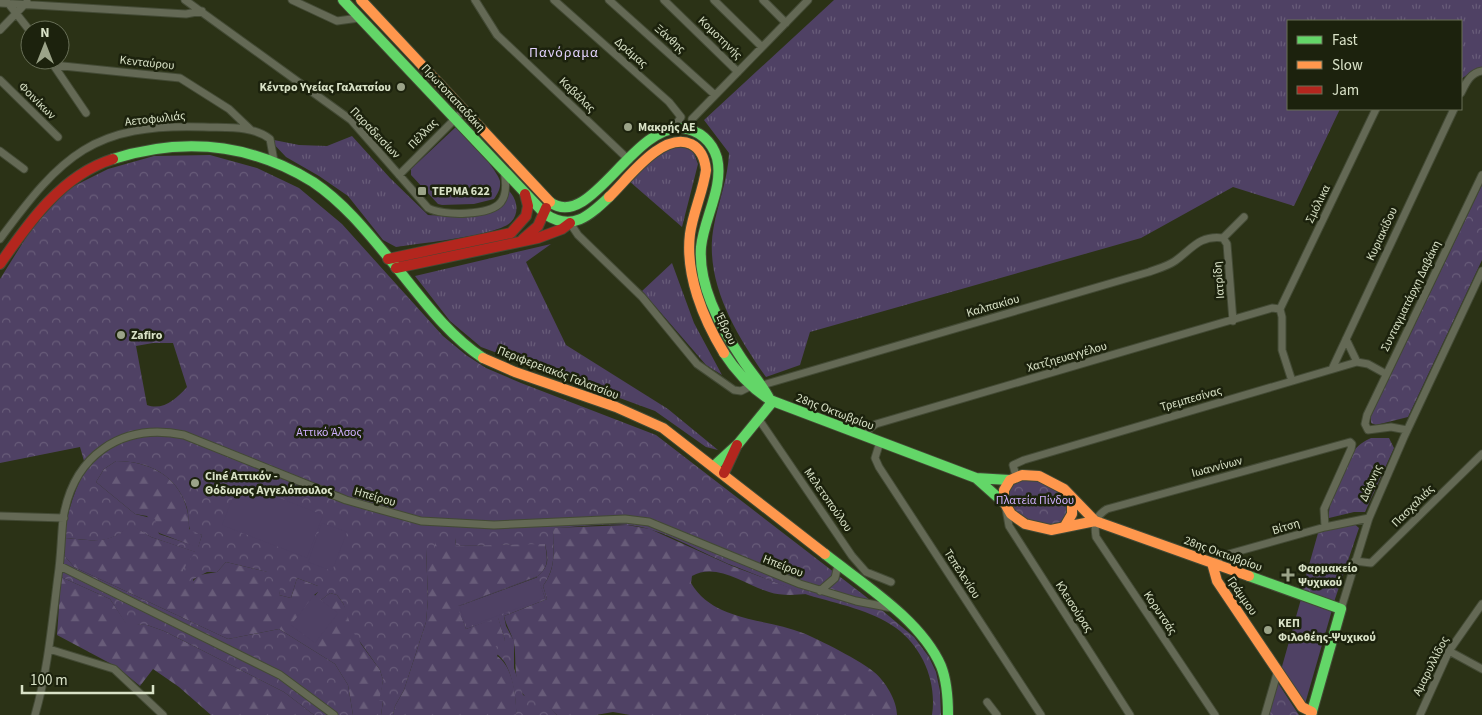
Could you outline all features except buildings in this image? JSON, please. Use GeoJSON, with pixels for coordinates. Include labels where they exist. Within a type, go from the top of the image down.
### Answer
{"type":"FeatureCollection","features":[{"type":"Feature","properties":{"kind":"main road","name":"Πρωτοπαπαδάκη"},"geometry":{"type":"LineString","coordinates":[[343,0],[545,214]]}},
{"type":"Feature","properties":{"kind":"main road","name":"Πρωτοπαπαδάκη"},"geometry":{"type":"LineString","coordinates":[[361,0],[463,111],[549,200]]}},
{"type":"Feature","properties":{"kind":"main road"},"geometry":{"type":"LineString","coordinates":[[518,242],[532,234],[545,214],[549,200],[565,210],[575,208],[658,133],[674,128],[688,129],[698,133]]}},
{"type":"Feature","properties":{"kind":"main road","name":"Έβρου"},"geometry":{"type":"LineString","coordinates":[[698,133],[711,145],[718,164],[717,180],[702,233],[703,272],[730,338],[748,368],[764,387],[770,403]]}},
{"type":"Feature","properties":{"kind":"main road","name":"Έβρου"},"geometry":{"type":"LineString","coordinates":[[396,268],[552,234],[570,223],[580,220],[594,210],[664,145],[674,141],[685,141],[698,149],[706,169],[690,234],[688,260],[691,274],[719,344],[732,368],[749,387],[770,403]]}},
{"type":"Feature","properties":{"kind":"main road","name":"Περιφερειακός Γαλατσίου"},"geometry":{"type":"LineString","coordinates":[[1,260],[36,215],[66,186],[104,163],[129,154],[175,146],[203,146],[229,149],[274,161],[308,179],[327,192],[355,219],[388,259],[467,347],[485,359],[639,417],[665,429],[724,472],[893,608],[918,630],[937,656],[947,685],[948,715]]}},
{"type":"Feature","properties":{"kind":"main road"},"geometry":{"type":"LineString","coordinates":[[388,259],[511,233],[522,224],[528,215],[529,203],[523,191]]}},
{"type":"Feature","properties":{"kind":"main road"},"geometry":{"type":"LineString","coordinates":[[545,214],[555,220],[570,223]]}},
{"type":"Feature","properties":{"kind":"main road"},"geometry":{"type":"LineString","coordinates":[[714,466],[738,444],[770,403]]}},
{"type":"Feature","properties":{"kind":"main road","name":"28ης Οκτωβρίου"},"geometry":{"type":"LineString","coordinates":[[770,403],[976,478],[1012,478],[1031,474],[1046,478],[1062,487],[1095,521],[1341,610]]}},
{"type":"Feature","properties":{"kind":"main road"},"geometry":{"type":"LineString","coordinates":[[724,472],[731,462],[738,444]]}},
{"type":"Feature","properties":{"kind":"main road","name":"28ης Οκτωβρίου"},"geometry":{"type":"LineString","coordinates":[[976,478],[1005,505],[1011,514],[1034,526],[1049,530],[1095,521]]}},
{"type":"Feature","properties":{"kind":"main road"},"geometry":{"type":"LineString","coordinates":[[1005,505],[1004,489],[1012,478]]}},
{"type":"Feature","properties":{"kind":"main road"},"geometry":{"type":"LineString","coordinates":[[1065,526],[1072,514],[1072,498]]}},
{"type":"Feature","properties":{"kind":"main road","name":"Γράμμου"},"geometry":{"type":"LineString","coordinates":[[1212,563],[1217,581],[1302,707],[1311,713]]}},
{"type":"Feature","properties":{"kind":"main road","name":"Δάφνης"},"geometry":{"type":"LineString","coordinates":[[1311,713],[1341,610]]}},
{"type":"Feature","properties":{"kind":"street","name":"Παραδεισίων"},"geometry":{"type":"LineString","coordinates":[[185,0],[351,120],[428,208],[437,213],[448,214],[493,208],[501,202],[506,182],[504,171]]}},
{"type":"Feature","properties":{"kind":"street"},"geometry":{"type":"LineString","coordinates":[[292,0],[337,21],[360,18]]}},
{"type":"Feature","properties":{"kind":"street","name":"Καβάλας"},"geometry":{"type":"LineString","coordinates":[[475,0],[497,34],[629,160]]}},
{"type":"Feature","properties":{"kind":"street","name":"Δράμας"},"geometry":{"type":"LineString","coordinates":[[554,0],[669,102],[681,117]]}},
{"type":"Feature","properties":{"kind":"street","name":"Ξάνθης"},"geometry":{"type":"LineString","coordinates":[[609,0],[715,95]]}},
{"type":"Feature","properties":{"kind":"street","name":"Κομοτηνής"},"geometry":{"type":"LineString","coordinates":[[664,0],[738,72]]}},
{"type":"Feature","properties":{"kind":"street"},"geometry":{"type":"LineString","coordinates":[[714,0],[762,47]]}},
{"type":"Feature","properties":{"kind":"street"},"geometry":{"type":"LineString","coordinates":[[763,0],[786,22]]}},
{"type":"Feature","properties":{"kind":"street"},"geometry":{"type":"LineString","coordinates":[[674,128],[681,117],[692,119],[808,0]]}},
{"type":"Feature","properties":{"kind":"street"},"geometry":{"type":"LineString","coordinates":[[0,30],[27,2]]}},
{"type":"Feature","properties":{"kind":"street"},"geometry":{"type":"LineString","coordinates":[[0,3],[27,2],[186,14],[202,11]]}},
{"type":"Feature","properties":{"kind":"street"},"geometry":{"type":"LineString","coordinates":[[8,3],[22,20]]}},
{"type":"Feature","properties":{"kind":"street","name":"Κενταύρου"},"geometry":{"type":"LineString","coordinates":[[70,64],[180,78],[229,109],[251,130]]}},
{"type":"Feature","properties":{"kind":"street"},"geometry":{"type":"LineString","coordinates":[[57,70],[86,113]]}},
{"type":"Feature","properties":{"kind":"street"},"geometry":{"type":"LineString","coordinates":[[1462,92],[1467,80],[1476,72],[1482,70]]}},
{"type":"Feature","properties":{"kind":"street","name":"Φοινίκων"},"geometry":{"type":"LineString","coordinates":[[0,80],[58,137]]}},
{"type":"Feature","properties":{"kind":"street","name":"Σμόλικα"},"geometry":{"type":"LineString","coordinates":[[1280,309],[1376,110]]}},
{"type":"Feature","properties":{"kind":"street","name":"Κυριακίδου"},"geometry":{"type":"LineString","coordinates":[[1332,369],[1454,110]]}},
{"type":"Feature","properties":{"kind":"street","name":"Πέλλας"},"geometry":{"type":"LineString","coordinates":[[399,174],[463,111]]}},
{"type":"Feature","properties":{"kind":"street","name":"Έβρου"},"geometry":{"type":"LineString","coordinates":[[692,119],[698,133]]}},
{"type":"Feature","properties":{"kind":"street","name":"Αετοφωλιάς"},"geometry":{"type":"LineString","coordinates":[[0,240],[24,206],[62,165],[75,154],[103,139],[125,132],[168,127],[251,130]]}},
{"type":"Feature","properties":{"kind":"street"},"geometry":{"type":"LineString","coordinates":[[251,130],[270,139],[274,161]]}},
{"type":"Feature","properties":{"kind":"street"},"geometry":{"type":"LineString","coordinates":[[0,151],[24,168]]}},
{"type":"Feature","properties":{"kind":"street","name":"Συνταγματάρχη Δαβάκη"},"geometry":{"type":"LineString","coordinates":[[1407,430],[1391,427],[1374,431],[1366,429],[1367,415],[1482,175]]}},
{"type":"Feature","properties":{"kind":"street"},"geometry":{"type":"LineString","coordinates":[[1222,238],[1244,217]]}},
{"type":"Feature","properties":{"kind":"street"},"geometry":{"type":"LineString","coordinates":[[570,223],[578,235],[642,297],[697,364],[734,390],[741,391],[749,387]]}},
{"type":"Feature","properties":{"kind":"street","name":"Καλπακίου"},"geometry":{"type":"LineString","coordinates":[[764,387],[766,384],[1149,272],[1174,262],[1201,241],[1211,237],[1222,238]]}},
{"type":"Feature","properties":{"kind":"street","name":"Ιατρίδη"},"geometry":{"type":"LineString","coordinates":[[1222,238],[1227,244],[1233,321]]}},
{"type":"Feature","properties":{"kind":"street","name":"Δάφνης"},"geometry":{"type":"LineString","coordinates":[[1341,610],[1369,518],[1407,430],[1482,271]]}},
{"type":"Feature","properties":{"kind":"street","name":"Χατζηευαγγέλου"},"geometry":{"type":"LineString","coordinates":[[865,436],[870,428],[876,424],[1233,321],[1272,308],[1280,309]]}},
{"type":"Feature","properties":{"kind":"street"},"geometry":{"type":"LineString","coordinates":[[1280,309],[1282,318],[1282,350],[1292,381]]}},
{"type":"Feature","properties":{"kind":"street"},"geometry":{"type":"LineString","coordinates":[[1346,339],[1357,362],[1368,364],[1386,374]]}},
{"type":"Feature","properties":{"kind":"street","name":"Τρεμπεσίνας"},"geometry":{"type":"LineString","coordinates":[[1012,478],[1013,465],[1024,460],[1357,362]]}},
{"type":"Feature","properties":{"kind":"street","name":"Μελετοπούλου"},"geometry":{"type":"LineString","coordinates":[[758,418],[852,556],[866,572],[891,582]]}},
{"type":"Feature","properties":{"kind":"street","name":"Ηπείρου"},"geometry":{"type":"LineString","coordinates":[[35,715],[48,648],[60,566],[64,518],[70,492],[79,472],[100,451],[133,434],[169,432],[202,441],[346,500],[383,512],[428,522],[467,525],[641,521],[661,526],[766,571],[820,591],[872,605],[893,608]]}},
{"type":"Feature","properties":{"kind":"street","name":"Τεπελενίου"},"geometry":{"type":"LineString","coordinates":[[880,442],[875,458],[879,467],[1041,715]]}},
{"type":"Feature","properties":{"kind":"street","name":"Ιωαννίνων"},"geometry":{"type":"LineString","coordinates":[[1095,521],[1107,509],[1350,442],[1352,444],[1351,449],[1324,509],[1325,527]]}},
{"type":"Feature","properties":{"kind":"street","name":"Πασχαλιάς"},"geometry":{"type":"LineString","coordinates":[[1355,561],[1371,563],[1482,454]]}},
{"type":"Feature","properties":{"kind":"street","name":"Κλεισούρας"},"geometry":{"type":"LineString","coordinates":[[1005,505],[1009,526],[1130,715]]}},
{"type":"Feature","properties":{"kind":"street"},"geometry":{"type":"LineString","coordinates":[[0,516],[64,518]]}},
{"type":"Feature","properties":{"kind":"street","name":"Βίτση"},"geometry":{"type":"LineString","coordinates":[[1212,563],[1225,555],[1325,527],[1369,518]]}},
{"type":"Feature","properties":{"kind":"street","name":"Κορυτσάς"},"geometry":{"type":"LineString","coordinates":[[1095,521],[1096,537],[1215,715]]}},
{"type":"Feature","properties":{"kind":"street"},"geometry":{"type":"LineString","coordinates":[[820,591],[835,578],[838,565]]}},
{"type":"Feature","properties":{"kind":"street"},"geometry":{"type":"LineString","coordinates":[[60,566],[280,675],[334,715]]}},
{"type":"Feature","properties":{"kind":"street","name":"Αμαρυλλίδος"},"geometry":{"type":"LineString","coordinates":[[1420,715],[1449,651],[1482,604]]}},
{"type":"Feature","properties":{"kind":"street"},"geometry":{"type":"LineString","coordinates":[[48,648],[114,669],[163,715]]}},
{"type":"Feature","properties":{"kind":"street"},"geometry":{"type":"LineString","coordinates":[[1449,651],[1482,669]]}},
{"type":"Feature","properties":{"kind":"street"},"geometry":{"type":"LineString","coordinates":[[1265,715],[1278,670]]}},
{"type":"Feature","properties":{"kind":"street"},"geometry":{"type":"LineString","coordinates":[[988,702],[997,715]]}},
{"type":"Feature","properties":{"kind":"green space"},"geometry":{"type":"Polygon","coordinates":[[[834,0],[1482,0],[1482,68],[1474,70],[1462,78],[1462,20],[1287,20],[1287,110],[1340,110],[1294,206],[1233,187],[1141,238],[810,332],[800,365],[766,377],[733,324],[717,286],[712,246],[714,225],[725,180],[729,153],[704,120],[834,0]]]}},
{"type":"Feature","properties":{"kind":"green space"},"geometry":{"type":"Polygon","coordinates":[[[458,125],[498,176],[500,186],[494,199],[474,204],[438,204],[411,175],[411,169],[458,125]]]}},
{"type":"Feature","properties":{"kind":"green space"},"geometry":{"type":"Polygon","coordinates":[[[352,136],[390,178],[428,215],[467,216],[487,213],[502,205],[509,191],[514,198],[516,214],[511,222],[490,231],[396,247],[383,240],[348,196],[286,157],[269,139],[299,145],[327,146],[352,136]]]}},
{"type":"Feature","properties":{"kind":"green space"},"geometry":{"type":"Polygon","coordinates":[[[678,145],[693,151],[698,164],[682,227],[629,181],[659,152],[678,145]]]}},
{"type":"Feature","properties":{"kind":"green space","name":"Αττικό Άλσος"},"geometry":{"type":"Polygon","coordinates":[[[210,155],[257,168],[299,188],[342,224],[443,336],[466,355],[486,368],[521,383],[656,435],[865,596],[914,637],[929,657],[936,672],[940,691],[941,715],[932,715],[933,703],[930,678],[921,656],[906,636],[896,628],[865,612],[789,588],[722,561],[661,533],[636,526],[605,525],[553,528],[554,551],[552,565],[543,586],[547,599],[504,616],[506,626],[514,641],[514,668],[523,695],[547,704],[557,715],[516,715],[515,694],[509,671],[503,660],[492,649],[505,640],[498,618],[466,629],[457,606],[538,576],[545,568],[547,561],[545,544],[456,546],[455,538],[435,538],[435,549],[426,549],[428,599],[426,622],[404,690],[395,706],[393,715],[381,715],[383,701],[379,701],[383,680],[380,670],[353,632],[343,603],[337,595],[330,593],[321,600],[338,613],[315,643],[291,625],[318,592],[318,586],[297,578],[291,598],[279,595],[280,587],[264,583],[267,572],[226,562],[217,572],[207,572],[188,582],[183,577],[183,570],[195,552],[151,537],[131,525],[123,532],[108,539],[64,538],[72,502],[86,468],[80,447],[0,463],[0,279],[32,228],[68,189],[108,169],[154,156],[210,155]],[[153,343],[136,346],[147,405],[158,406],[174,400],[187,387],[173,343],[153,343]],[[116,461],[104,469],[96,482],[135,514],[155,519],[159,534],[198,547],[202,535],[190,531],[187,508],[176,487],[169,479],[150,467],[128,462],[116,461]],[[537,577],[459,606],[545,598],[537,577]]]}},
{"type":"Feature","properties":{"kind":"green space"},"geometry":{"type":"Polygon","coordinates":[[[1482,185],[1482,260],[1408,417],[1376,425],[1371,423],[1371,416],[1482,185]]]}},
{"type":"Feature","properties":{"kind":"green space"},"geometry":{"type":"Polygon","coordinates":[[[551,244],[526,262],[566,345],[668,409],[718,450],[706,447],[655,411],[481,347],[450,321],[415,276],[551,244]]]}},
{"type":"Feature","properties":{"kind":"green space"},"geometry":{"type":"Polygon","coordinates":[[[672,263],[694,323],[722,375],[706,365],[642,291],[672,263]]]}},
{"type":"Feature","properties":{"kind":"green space"},"geometry":{"type":"Polygon","coordinates":[[[1371,438],[1389,438],[1394,448],[1365,512],[1354,512],[1329,518],[1333,494],[1345,466],[1357,447],[1371,438]]]}},
{"type":"Feature","properties":{"kind":"green space"},"geometry":{"type":"Polygon","coordinates":[[[116,461],[145,465],[169,478],[184,500],[188,513],[189,529],[202,535],[198,548],[159,533],[147,516],[135,514],[96,482],[104,469],[116,461]]]}},
{"type":"Feature","properties":{"kind":"green space","name":"Πλατεία Πίνδου"},"geometry":{"type":"Polygon","coordinates":[[[1031,477],[1053,485],[1065,493],[1069,505],[1066,516],[1062,521],[1050,525],[1039,524],[1028,520],[1009,506],[1009,488],[1011,485],[1031,477]]]}},
{"type":"Feature","properties":{"kind":"green space"},"geometry":{"type":"Polygon","coordinates":[[[239,482],[323,515],[307,558],[222,525],[239,482]]]}},
{"type":"Feature","properties":{"kind":"green space"},"geometry":{"type":"Polygon","coordinates":[[[1352,522],[1359,528],[1334,602],[1302,590],[1318,533],[1352,522]]]}},
{"type":"Feature","properties":{"kind":"green space"},"geometry":{"type":"Polygon","coordinates":[[[322,523],[347,532],[332,571],[308,562],[322,523]]]}},
{"type":"Feature","properties":{"kind":"green space"},"geometry":{"type":"Polygon","coordinates":[[[131,524],[151,537],[196,552],[193,581],[199,575],[217,572],[226,562],[268,572],[281,587],[279,595],[291,598],[297,578],[318,586],[318,592],[314,595],[321,600],[330,593],[337,595],[343,603],[361,644],[380,670],[383,680],[380,701],[383,701],[381,715],[353,715],[348,685],[335,664],[279,629],[228,639],[74,567],[63,554],[64,538],[108,539],[131,524]]]}},
{"type":"Feature","properties":{"kind":"green space"},"geometry":{"type":"Polygon","coordinates":[[[627,525],[650,529],[732,566],[807,594],[788,595],[774,593],[731,576],[711,572],[702,572],[692,576],[691,583],[701,596],[727,612],[803,633],[860,663],[882,680],[893,697],[897,715],[630,715],[613,712],[596,715],[557,715],[549,707],[526,697],[517,679],[514,643],[504,616],[547,599],[543,586],[552,565],[554,551],[553,528],[627,525]]]}},
{"type":"Feature","properties":{"kind":"green space"},"geometry":{"type":"Polygon","coordinates":[[[435,538],[455,538],[456,546],[545,543],[546,565],[538,576],[458,606],[466,629],[498,617],[505,640],[497,656],[507,667],[513,683],[516,715],[393,715],[395,706],[404,690],[426,622],[428,599],[426,549],[435,538]]]}},
{"type":"Feature","properties":{"kind":"green space"},"geometry":{"type":"Polygon","coordinates":[[[63,554],[74,567],[228,639],[279,629],[335,664],[348,685],[353,715],[314,715],[284,692],[164,631],[147,625],[126,624],[110,599],[61,577],[63,554]]]}},
{"type":"Feature","properties":{"kind":"green space"},"geometry":{"type":"Polygon","coordinates":[[[61,577],[110,599],[126,623],[147,625],[164,631],[284,692],[314,715],[211,715],[179,687],[153,669],[140,686],[117,667],[57,635],[61,577]]]}},
{"type":"Feature","properties":{"kind":"green space"},"geometry":{"type":"Polygon","coordinates":[[[538,577],[545,598],[467,627],[459,606],[538,577]]]}},
{"type":"Feature","properties":{"kind":"green space"},"geometry":{"type":"Polygon","coordinates":[[[314,595],[338,613],[315,643],[291,625],[314,595]]]}},
{"type":"Feature","properties":{"kind":"green space"},"geometry":{"type":"Polygon","coordinates":[[[1301,599],[1332,610],[1305,704],[1281,670],[1301,599]]]}},
{"type":"Feature","properties":{"kind":"green space"},"geometry":{"type":"Polygon","coordinates":[[[1278,683],[1299,715],[1268,715],[1278,683]]]}},
{"type":"Feature","properties":{"kind":"traffic: fast"},"geometry":{"type":"LineString","coordinates":[[343,0],[545,214],[564,222],[572,222],[587,215],[609,197]]}},
{"type":"Feature","properties":{"kind":"traffic: fast"},"geometry":{"type":"LineString","coordinates":[[550,202],[565,207],[580,203],[596,191],[646,143],[664,132],[682,128],[694,131],[704,137],[712,146],[717,158],[718,180],[701,247],[703,277],[712,306],[726,334],[770,400]]}},
{"type":"Feature","properties":{"kind":"traffic: fast"},"geometry":{"type":"LineString","coordinates":[[113,159],[139,152],[190,146],[240,152],[265,159],[289,169],[313,182],[337,200],[378,245],[437,317],[459,339],[483,358]]}},
{"type":"Feature","properties":{"kind":"traffic: fast"},"geometry":{"type":"LineString","coordinates":[[724,353],[744,379],[770,400],[976,478],[1009,480]]}},
{"type":"Feature","properties":{"kind":"traffic: fast"},"geometry":{"type":"LineString","coordinates":[[714,466],[738,444],[773,401]]}},
{"type":"Feature","properties":{"kind":"traffic: fast"},"geometry":{"type":"LineString","coordinates":[[976,478],[1003,502]]}},
{"type":"Feature","properties":{"kind":"traffic: fast"},"geometry":{"type":"LineString","coordinates":[[825,554],[890,604],[920,633],[932,649],[941,666],[947,690],[948,715]]}},
{"type":"Feature","properties":{"kind":"traffic: fast"},"geometry":{"type":"LineString","coordinates":[[1249,576],[1341,609],[1311,715]]}},
{"type":"Feature","properties":{"kind":"traffic: slow"},"geometry":{"type":"LineString","coordinates":[[361,0],[550,202]]}},
{"type":"Feature","properties":{"kind":"traffic: slow"},"geometry":{"type":"LineString","coordinates":[[609,197],[646,159],[657,150],[669,144],[680,142],[691,144],[700,152],[706,170],[690,234],[690,265],[697,296],[709,326],[724,353]]}},
{"type":"Feature","properties":{"kind":"traffic: slow"},"geometry":{"type":"LineString","coordinates":[[483,358],[515,372],[616,407],[663,428],[825,554]]}},
{"type":"Feature","properties":{"kind":"traffic: slow"},"geometry":{"type":"LineString","coordinates":[[1095,521],[1051,530],[1025,524],[1011,514],[1004,502],[1004,490],[1010,480],[1022,475],[1039,476],[1064,489],[1095,521],[1249,576]]}},
{"type":"Feature","properties":{"kind":"traffic: slow"},"geometry":{"type":"LineString","coordinates":[[1065,526],[1072,514],[1072,499]]}},
{"type":"Feature","properties":{"kind":"traffic: slow"},"geometry":{"type":"LineString","coordinates":[[1212,563],[1217,581],[1302,707],[1312,712]]}},
{"type":"Feature","properties":{"kind":"traffic: jam"},"geometry":{"type":"LineString","coordinates":[[0,264],[35,217],[62,188],[95,166],[113,159]]}},
{"type":"Feature","properties":{"kind":"traffic: jam"},"geometry":{"type":"LineString","coordinates":[[388,259],[511,233],[526,216],[528,206],[525,194]]}},
{"type":"Feature","properties":{"kind":"traffic: jam"},"geometry":{"type":"LineString","coordinates":[[523,239],[538,226],[546,208]]}},
{"type":"Feature","properties":{"kind":"traffic: jam"},"geometry":{"type":"LineString","coordinates":[[396,268],[538,238],[562,229],[570,223]]}},
{"type":"Feature","properties":{"kind":"traffic: jam"},"geometry":{"type":"LineString","coordinates":[[724,473],[737,445]]}},
{"type":"Feature","properties":{"kind":"place","name":"Κέντρο Υγείας Γαλατσίου"},"geometry":{"type":"Point","coordinates":[401,87]}},
{"type":"Feature","properties":{"kind":"place","name":"Μακρής ΑΕ"},"geometry":{"type":"Point","coordinates":[628,127]}},
{"type":"Feature","properties":{"kind":"place","name":"ΤΕΡΜΑ 622"},"geometry":{"type":"Point","coordinates":[422,191]}},
{"type":"Feature","properties":{"kind":"place","name":"Zafiro"},"geometry":{"type":"Point","coordinates":[121,335]}},
{"type":"Feature","properties":{"kind":"place","name":"Ciné Αττικόν - Θόδωρος Αγγελόπουλος"},"geometry":{"type":"Point","coordinates":[195,483]}},
{"type":"Feature","properties":{"kind":"place","name":"Φαρμακείο Ψυχικού"},"geometry":{"type":"Point","coordinates":[1288,575]}},
{"type":"Feature","properties":{"kind":"place","name":"ΚΕΠ Φιλοθέης-Ψυχικού"},"geometry":{"type":"Point","coordinates":[1268,630]}},
{"type":"Feature","properties":{"kind":"district","name":"Πανόραμα"},"geometry":{"type":"Point","coordinates":[564,53]}}]}
